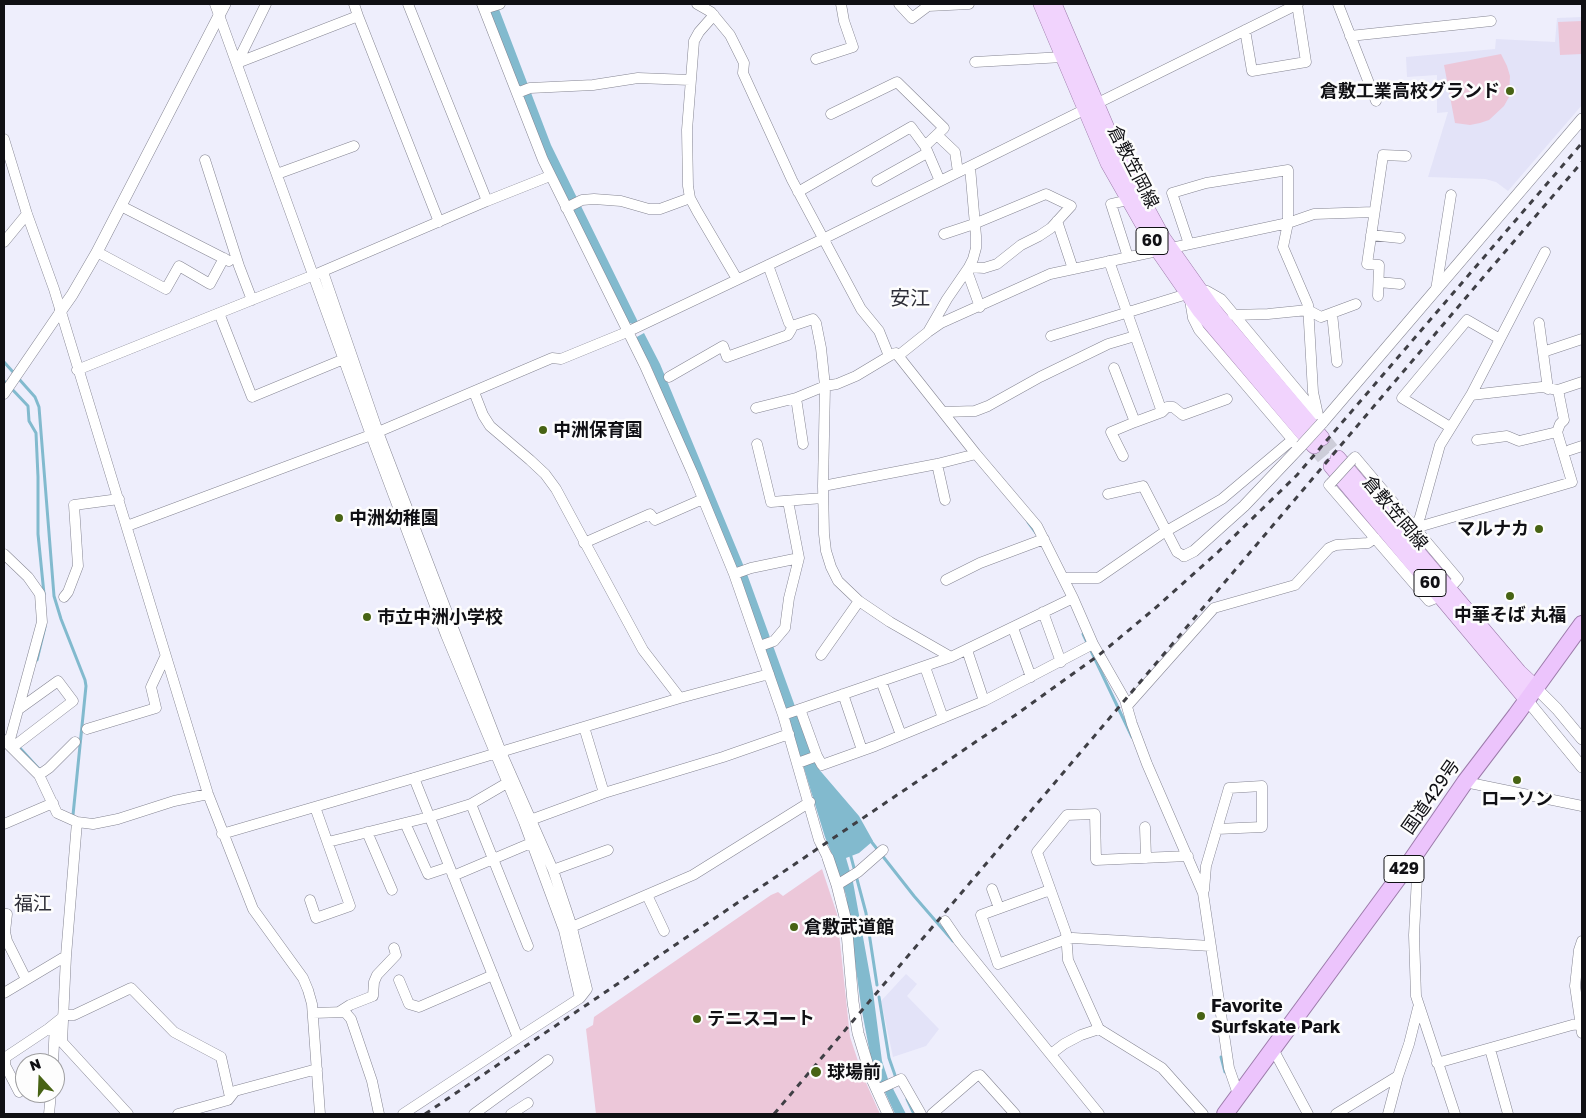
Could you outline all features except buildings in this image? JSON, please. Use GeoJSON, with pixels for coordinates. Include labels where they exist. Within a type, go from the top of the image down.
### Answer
{"type":"FeatureCollection","features":[{"type":"Feature","properties":{"kind":"highway","name":"国道429号"},"geometry":{"type":"LineString","coordinates":[[1225,1114],[1410,862],[1464,782],[1582,624]]}},
{"type":"Feature","properties":{"kind":"main road","name":"倉敷笠岡線"},"geometry":{"type":"LineString","coordinates":[[1041,4],[1063,57],[1136,190],[1164,250]]}},
{"type":"Feature","properties":{"kind":"main road","name":"倉敷笠岡線"},"geometry":{"type":"LineString","coordinates":[[1054,4],[1108,163],[1128,200],[1164,250],[1192,294],[1216,313],[1311,435]]}},
{"type":"Feature","properties":{"kind":"main road","name":"倉敷笠岡線"},"geometry":{"type":"LineString","coordinates":[[1340,462],[1445,592],[1531,694]]}},
{"type":"Feature","properties":{"kind":"street"},"geometry":{"type":"LineString","coordinates":[[215,4],[277,174],[318,273],[374,433]]}},
{"type":"Feature","properties":{"kind":"street"},"geometry":{"type":"LineString","coordinates":[[4,394],[7,380],[72,295],[97,252],[225,4]]}},
{"type":"Feature","properties":{"kind":"street"},"geometry":{"type":"LineString","coordinates":[[237,63],[266,4]]}},
{"type":"Feature","properties":{"kind":"street"},"geometry":{"type":"LineString","coordinates":[[354,4],[439,222]]}},
{"type":"Feature","properties":{"kind":"street"},"geometry":{"type":"LineString","coordinates":[[408,4],[487,201]]}},
{"type":"Feature","properties":{"kind":"street"},"geometry":{"type":"LineString","coordinates":[[499,4],[484,7],[550,176],[568,207],[645,366],[703,499],[739,573],[769,674],[785,714],[820,840],[839,884],[846,921],[853,1002],[858,1033],[865,1058],[888,1114]]}},
{"type":"Feature","properties":{"kind":"street"},"geometry":{"type":"LineString","coordinates":[[697,4],[730,35],[743,67],[743,73],[823,239],[861,308],[879,331],[893,355],[944,412],[974,454],[1027,514],[1063,578],[1090,646],[1125,700],[1147,764],[1185,856],[1203,893]]}},
{"type":"Feature","properties":{"kind":"street"},"geometry":{"type":"LineString","coordinates":[[816,59],[853,47],[844,21],[841,4]]}},
{"type":"Feature","properties":{"kind":"street"},"geometry":{"type":"LineString","coordinates":[[899,4],[912,18],[928,6],[969,4]]}},
{"type":"Feature","properties":{"kind":"street"},"geometry":{"type":"LineString","coordinates":[[127,526],[374,433],[552,358],[560,359],[640,326],[970,167],[1296,4],[1306,62],[1252,70],[1245,30]]}},
{"type":"Feature","properties":{"kind":"street"},"geometry":{"type":"LineString","coordinates":[[1338,4],[1376,101]]}},
{"type":"Feature","properties":{"kind":"street"},"geometry":{"type":"LineString","coordinates":[[237,63],[358,16]]}},
{"type":"Feature","properties":{"kind":"street"},"geometry":{"type":"LineString","coordinates":[[712,17],[694,41],[690,80],[687,172],[690,198],[737,279]]}},
{"type":"Feature","properties":{"kind":"street"},"geometry":{"type":"LineString","coordinates":[[1350,36],[1491,21]]}},
{"type":"Feature","properties":{"kind":"street"},"geometry":{"type":"LineString","coordinates":[[975,62],[1063,57]]}},
{"type":"Feature","properties":{"kind":"street"},"geometry":{"type":"LineString","coordinates":[[518,93],[530,88],[593,85],[638,78],[690,80]]}},
{"type":"Feature","properties":{"kind":"street"},"geometry":{"type":"LineString","coordinates":[[831,114],[897,82],[944,128],[926,149],[877,181]]}},
{"type":"Feature","properties":{"kind":"street"},"geometry":{"type":"LineString","coordinates":[[1108,494],[1143,486],[1177,552],[1184,556],[1194,551],[1244,506],[1311,435],[1582,119]]}},
{"type":"Feature","properties":{"kind":"street"},"geometry":{"type":"LineString","coordinates":[[800,190],[911,127],[926,149],[940,181]]}},
{"type":"Feature","properties":{"kind":"street"},"geometry":{"type":"LineString","coordinates":[[937,135],[955,152],[958,172]]}},
{"type":"Feature","properties":{"kind":"street"},"geometry":{"type":"LineString","coordinates":[[4,139],[60,312],[127,526],[165,657],[222,834],[253,909],[303,978],[312,1004],[320,1114]]}},
{"type":"Feature","properties":{"kind":"street"},"geometry":{"type":"LineString","coordinates":[[277,174],[354,146]]}},
{"type":"Feature","properties":{"kind":"street"},"geometry":{"type":"LineString","coordinates":[[1378,296],[1380,265],[1367,264],[1382,155],[1406,156]]}},
{"type":"Feature","properties":{"kind":"street"},"geometry":{"type":"LineString","coordinates":[[204,160],[252,300]]}},
{"type":"Feature","properties":{"kind":"street"},"geometry":{"type":"LineString","coordinates":[[928,332],[947,299],[968,269],[976,248],[970,167]]}},
{"type":"Feature","properties":{"kind":"street"},"geometry":{"type":"LineString","coordinates":[[1189,244],[1172,193],[1206,183],[1288,170],[1288,223],[1283,246],[1308,305],[1313,392],[1311,435]]}},
{"type":"Feature","properties":{"kind":"street"},"geometry":{"type":"LineString","coordinates":[[77,370],[318,273],[550,176]]}},
{"type":"Feature","properties":{"kind":"street"},"geometry":{"type":"LineString","coordinates":[[944,234],[974,224],[1046,194],[1071,206],[1039,236],[1020,245],[997,264],[984,268],[968,269]]}},
{"type":"Feature","properties":{"kind":"street"},"geometry":{"type":"LineString","coordinates":[[1436,290],[1450,195]]}},
{"type":"Feature","properties":{"kind":"street"},"geometry":{"type":"LineString","coordinates":[[568,207],[580,200],[594,199],[621,201],[649,209],[660,209],[690,198]]}},
{"type":"Feature","properties":{"kind":"street"},"geometry":{"type":"LineString","coordinates":[[1128,200],[1111,204],[1128,257]]}},
{"type":"Feature","properties":{"kind":"street"},"geometry":{"type":"LineString","coordinates":[[120,206],[239,266]]}},
{"type":"Feature","properties":{"kind":"street"},"geometry":{"type":"LineString","coordinates":[[756,408],[796,398],[856,376],[893,355],[941,323],[1050,274],[1288,223],[1314,214],[1374,212]]}},
{"type":"Feature","properties":{"kind":"street"},"geometry":{"type":"LineString","coordinates":[[4,242],[27,214]]}},
{"type":"Feature","properties":{"kind":"street"},"geometry":{"type":"LineString","coordinates":[[1057,221],[1073,269]]}},
{"type":"Feature","properties":{"kind":"street"},"geometry":{"type":"LineString","coordinates":[[1371,235],[1400,238]]}},
{"type":"Feature","properties":{"kind":"street"},"geometry":{"type":"LineString","coordinates":[[97,252],[166,289],[179,266],[210,284],[224,258]]}},
{"type":"Feature","properties":{"kind":"street"},"geometry":{"type":"LineString","coordinates":[[1415,528],[1420,517],[1440,445],[1472,395],[1544,252]]}},
{"type":"Feature","properties":{"kind":"street"},"geometry":{"type":"LineString","coordinates":[[1109,261],[1162,412]]}},
{"type":"Feature","properties":{"kind":"street"},"geometry":{"type":"LineString","coordinates":[[669,377],[723,346],[727,356],[788,334],[792,326],[768,265]]}},
{"type":"Feature","properties":{"kind":"street"},"geometry":{"type":"LineString","coordinates":[[968,269],[980,306]]}},
{"type":"Feature","properties":{"kind":"street"},"geometry":{"type":"LineString","coordinates":[[318,273],[344,359],[498,753],[528,821],[530,843],[568,929]]}},
{"type":"Feature","properties":{"kind":"street"},"geometry":{"type":"LineString","coordinates":[[1379,282],[1400,284]]}},
{"type":"Feature","properties":{"kind":"street"},"geometry":{"type":"LineString","coordinates":[[1051,336],[1127,312],[1207,291],[1221,299],[1233,314],[1311,435]]}},
{"type":"Feature","properties":{"kind":"street"},"geometry":{"type":"LineString","coordinates":[[1192,294],[1193,318],[1199,330],[1311,435]]}},
{"type":"Feature","properties":{"kind":"street"},"geometry":{"type":"LineString","coordinates":[[1233,314],[1268,314],[1308,310],[1321,317],[1356,304]]}},
{"type":"Feature","properties":{"kind":"street"},"geometry":{"type":"LineString","coordinates":[[219,313],[252,397],[344,359]]}},
{"type":"Feature","properties":{"kind":"street"},"geometry":{"type":"LineString","coordinates":[[1332,313],[1337,362]]}},
{"type":"Feature","properties":{"kind":"street"},"geometry":{"type":"LineString","coordinates":[[792,326],[813,319],[816,323],[821,348],[825,386],[824,534],[826,552],[831,567],[838,581],[859,601],[890,622],[951,657]]}},
{"type":"Feature","properties":{"kind":"street"},"geometry":{"type":"LineString","coordinates":[[1450,427],[1402,398],[1467,320],[1500,339]]}},
{"type":"Feature","properties":{"kind":"street"},"geometry":{"type":"LineString","coordinates":[[1415,528],[1572,482],[1557,432],[1564,420],[1553,390],[1538,323]]}},
{"type":"Feature","properties":{"kind":"street"},"geometry":{"type":"LineString","coordinates":[[944,412],[975,411],[988,406],[1040,377],[1108,344],[1135,336]]}},
{"type":"Feature","properties":{"kind":"street"},"geometry":{"type":"LineString","coordinates":[[1544,352],[1582,339]]}},
{"type":"Feature","properties":{"kind":"street"},"geometry":{"type":"LineString","coordinates":[[1114,368],[1135,422]]}},
{"type":"Feature","properties":{"kind":"street"},"geometry":{"type":"LineString","coordinates":[[1472,395],[1542,387],[1553,390],[1582,382]]}},
{"type":"Feature","properties":{"kind":"street"},"geometry":{"type":"LineString","coordinates":[[474,392],[483,415],[490,426],[545,474],[556,489],[643,650],[680,698]]}},
{"type":"Feature","properties":{"kind":"street"},"geometry":{"type":"LineString","coordinates":[[796,398],[803,444]]}},
{"type":"Feature","properties":{"kind":"street"},"geometry":{"type":"LineString","coordinates":[[1123,456],[1111,432],[1162,412],[1167,407],[1173,407],[1183,415],[1227,399]]}},
{"type":"Feature","properties":{"kind":"street"},"geometry":{"type":"LineString","coordinates":[[1477,440],[1508,436],[1519,441],[1557,432]]}},
{"type":"Feature","properties":{"kind":"street"},"geometry":{"type":"LineString","coordinates":[[1063,578],[1098,578],[1167,532],[1222,499],[1311,435]]}},
{"type":"Feature","properties":{"kind":"street"},"geometry":{"type":"LineString","coordinates":[[757,444],[771,502],[823,498]]}},
{"type":"Feature","properties":{"kind":"street"},"geometry":{"type":"LineString","coordinates":[[1570,450],[1582,446]]}},
{"type":"Feature","properties":{"kind":"street"},"geometry":{"type":"LineString","coordinates":[[823,486],[937,464],[974,454]]}},
{"type":"Feature","properties":{"kind":"street"},"geometry":{"type":"LineString","coordinates":[[1355,457],[1458,579],[1445,592],[1429,601],[1329,485],[1340,462],[1355,457]]}},
{"type":"Feature","properties":{"kind":"street"},"geometry":{"type":"LineString","coordinates":[[937,464],[945,500]]}},
{"type":"Feature","properties":{"kind":"street"},"geometry":{"type":"LineString","coordinates":[[64,597],[68,592],[78,566],[74,505],[118,499]]}},
{"type":"Feature","properties":{"kind":"street"},"geometry":{"type":"LineString","coordinates":[[584,542],[650,514],[655,520],[703,499]]}},
{"type":"Feature","properties":{"kind":"street"},"geometry":{"type":"LineString","coordinates":[[761,646],[774,641],[785,628],[789,598],[799,558],[788,501]]}},
{"type":"Feature","properties":{"kind":"street"},"geometry":{"type":"LineString","coordinates":[[1127,706],[1214,608],[1296,585],[1329,548],[1336,545],[1368,543],[1375,538]]}},
{"type":"Feature","properties":{"kind":"street"},"geometry":{"type":"LineString","coordinates":[[946,580],[980,563],[1041,540]]}},
{"type":"Feature","properties":{"kind":"street"},"geometry":{"type":"LineString","coordinates":[[4,554],[28,577],[40,594],[42,622],[9,743]]}},
{"type":"Feature","properties":{"kind":"street"},"geometry":{"type":"LineString","coordinates":[[739,573],[799,558]]}},
{"type":"Feature","properties":{"kind":"street"},"geometry":{"type":"LineString","coordinates":[[785,714],[951,657],[1071,599]]}},
{"type":"Feature","properties":{"kind":"street"},"geometry":{"type":"LineString","coordinates":[[820,655],[859,601]]}},
{"type":"Feature","properties":{"kind":"street"},"geometry":{"type":"LineString","coordinates":[[1043,612],[1061,662]]}},
{"type":"Feature","properties":{"kind":"street"},"geometry":{"type":"LineString","coordinates":[[1013,628],[1031,677]]}},
{"type":"Feature","properties":{"kind":"street"},"geometry":{"type":"LineString","coordinates":[[798,709],[815,757],[822,765],[984,701],[1090,646]]}},
{"type":"Feature","properties":{"kind":"street"},"geometry":{"type":"LineString","coordinates":[[967,650],[984,701]]}},
{"type":"Feature","properties":{"kind":"street"},"geometry":{"type":"LineString","coordinates":[[87,730],[156,708],[152,687],[165,657]]}},
{"type":"Feature","properties":{"kind":"street"},"geometry":{"type":"LineString","coordinates":[[925,667],[943,718]]}},
{"type":"Feature","properties":{"kind":"street"},"geometry":{"type":"LineString","coordinates":[[222,834],[680,698],[769,674]]}},
{"type":"Feature","properties":{"kind":"street"},"geometry":{"type":"LineString","coordinates":[[9,743],[73,701],[58,680],[19,709]]}},
{"type":"Feature","properties":{"kind":"street"},"geometry":{"type":"LineString","coordinates":[[881,681],[901,734]]}},
{"type":"Feature","properties":{"kind":"street"},"geometry":{"type":"LineString","coordinates":[[843,694],[862,750]]}},
{"type":"Feature","properties":{"kind":"street"},"geometry":{"type":"LineString","coordinates":[[1531,694],[1557,710],[1582,739]]}},
{"type":"Feature","properties":{"kind":"street"},"geometry":{"type":"LineString","coordinates":[[1531,694],[1582,767]]}},
{"type":"Feature","properties":{"kind":"street"},"geometry":{"type":"LineString","coordinates":[[584,727],[604,793]]}},
{"type":"Feature","properties":{"kind":"street"},"geometry":{"type":"LineString","coordinates":[[528,821],[604,793],[723,757],[789,734]]}},
{"type":"Feature","properties":{"kind":"street"},"geometry":{"type":"LineString","coordinates":[[41,774],[75,742]]}},
{"type":"Feature","properties":{"kind":"street"},"geometry":{"type":"LineString","coordinates":[[9,743],[41,774],[57,813],[76,822],[93,824],[118,819],[174,801],[208,794]]}},
{"type":"Feature","properties":{"kind":"street"},"geometry":{"type":"LineString","coordinates":[[403,1114],[580,998],[568,929],[553,870],[507,783],[498,753]]}},
{"type":"Feature","properties":{"kind":"street"},"geometry":{"type":"LineString","coordinates":[[799,762],[815,757]]}},
{"type":"Feature","properties":{"kind":"street"},"geometry":{"type":"LineString","coordinates":[[414,778],[518,1038]]}},
{"type":"Feature","properties":{"kind":"street"},"geometry":{"type":"LineString","coordinates":[[1464,782],[1582,806]]}},
{"type":"Feature","properties":{"kind":"street"},"geometry":{"type":"LineString","coordinates":[[328,842],[429,817],[471,804],[507,783]]}},
{"type":"Feature","properties":{"kind":"street"},"geometry":{"type":"LineString","coordinates":[[1217,829],[1262,827],[1262,786],[1229,788],[1206,866],[1203,893],[1209,945],[1229,1068],[1239,1096]]}},
{"type":"Feature","properties":{"kind":"street"},"geometry":{"type":"LineString","coordinates":[[4,824],[52,802]]}},
{"type":"Feature","properties":{"kind":"street"},"geometry":{"type":"LineString","coordinates":[[568,929],[693,875],[810,802]]}},
{"type":"Feature","properties":{"kind":"street"},"geometry":{"type":"LineString","coordinates":[[471,804],[528,946]]}},
{"type":"Feature","properties":{"kind":"street"},"geometry":{"type":"LineString","coordinates":[[310,900],[316,918],[350,906],[315,807]]}},
{"type":"Feature","properties":{"kind":"street"},"geometry":{"type":"LineString","coordinates":[[1185,856],[1096,860],[1095,814],[1067,815],[1037,852],[1067,939],[1068,960],[1099,1029],[1162,1068],[1203,1114]]}},
{"type":"Feature","properties":{"kind":"street"},"geometry":{"type":"LineString","coordinates":[[55,1053],[66,956],[76,822]]}},
{"type":"Feature","properties":{"kind":"street"},"geometry":{"type":"LineString","coordinates":[[406,823],[428,874],[451,871],[494,860],[530,843]]}},
{"type":"Feature","properties":{"kind":"street"},"geometry":{"type":"LineString","coordinates":[[1145,827],[1146,858]]}},
{"type":"Feature","properties":{"kind":"street"},"geometry":{"type":"LineString","coordinates":[[366,832],[392,890]]}},
{"type":"Feature","properties":{"kind":"street"},"geometry":{"type":"LineString","coordinates":[[553,870],[608,850]]}},
{"type":"Feature","properties":{"kind":"street"},"geometry":{"type":"LineString","coordinates":[[839,884],[858,872],[881,852]]}},
{"type":"Feature","properties":{"kind":"street"},"geometry":{"type":"LineString","coordinates":[[1410,862],[1417,877],[1414,935],[1416,996],[1455,1114]]}},
{"type":"Feature","properties":{"kind":"street"},"geometry":{"type":"LineString","coordinates":[[992,889],[999,908]]}},
{"type":"Feature","properties":{"kind":"street"},"geometry":{"type":"LineString","coordinates":[[998,964],[980,915],[1050,890]]}},
{"type":"Feature","properties":{"kind":"street"},"geometry":{"type":"LineString","coordinates":[[647,895],[664,931]]}},
{"type":"Feature","properties":{"kind":"street"},"geometry":{"type":"LineString","coordinates":[[4,914],[7,914],[7,941],[26,979]]}},
{"type":"Feature","properties":{"kind":"street"},"geometry":{"type":"LineString","coordinates":[[945,921],[958,940],[1098,1114]]}},
{"type":"Feature","properties":{"kind":"street"},"geometry":{"type":"LineString","coordinates":[[983,970],[1067,939],[1209,945]]}},
{"type":"Feature","properties":{"kind":"street"},"geometry":{"type":"LineString","coordinates":[[1438,1063],[1581,1023],[1575,986],[1579,950],[1582,941]]}},
{"type":"Feature","properties":{"kind":"street"},"geometry":{"type":"LineString","coordinates":[[340,1012],[350,1005],[373,996],[374,982],[377,975],[396,954],[394,948]]}},
{"type":"Feature","properties":{"kind":"street"},"geometry":{"type":"LineString","coordinates":[[4,993],[66,956]]}},
{"type":"Feature","properties":{"kind":"street"},"geometry":{"type":"LineString","coordinates":[[399,980],[409,1004],[419,1007],[493,975]]}},
{"type":"Feature","properties":{"kind":"street"},"geometry":{"type":"LineString","coordinates":[[15,1084],[5,1065],[6,1057],[60,1019],[74,1015],[131,988],[174,1032],[221,1056],[230,1097]]}},
{"type":"Feature","properties":{"kind":"street"},"geometry":{"type":"LineString","coordinates":[[1388,1114],[1409,1044],[1418,1004]]}},
{"type":"Feature","properties":{"kind":"street"},"geometry":{"type":"LineString","coordinates":[[313,1013],[345,1012],[351,1019],[372,1081],[379,1114]]}},
{"type":"Feature","properties":{"kind":"street"},"geometry":{"type":"LineString","coordinates":[[60,1019],[62,1042],[128,1114]]}},
{"type":"Feature","properties":{"kind":"street"},"geometry":{"type":"LineString","coordinates":[[1051,1054],[1081,1035],[1099,1029]]}},
{"type":"Feature","properties":{"kind":"street"},"geometry":{"type":"LineString","coordinates":[[1273,1048],[1308,1114]]}},
{"type":"Feature","properties":{"kind":"street"},"geometry":{"type":"LineString","coordinates":[[1490,1049],[1508,1114]]}},
{"type":"Feature","properties":{"kind":"street"},"geometry":{"type":"LineString","coordinates":[[474,1114],[548,1060]]}},
{"type":"Feature","properties":{"kind":"street"},"geometry":{"type":"LineString","coordinates":[[178,1114],[200,1111],[228,1100],[235,1092],[317,1069]]}},
{"type":"Feature","properties":{"kind":"street"},"geometry":{"type":"LineString","coordinates":[[932,1114],[976,1076],[980,1075],[1015,1114]]}},
{"type":"Feature","properties":{"kind":"street"},"geometry":{"type":"LineString","coordinates":[[1336,1114],[1398,1076]]}},
{"type":"Feature","properties":{"kind":"street"},"geometry":{"type":"LineString","coordinates":[[879,1089],[902,1079],[921,1114]]}},
{"type":"Feature","properties":{"kind":"street"},"geometry":{"type":"LineString","coordinates":[[511,1114],[528,1103]]}},
{"type":"Feature","properties":{"kind":"shaded area","name":"倉敷工業高校グランド"},"geometry":{"type":"Polygon","coordinates":[[[1582,17],[1582,105],[1508,191],[1496,182],[1485,179],[1428,177],[1448,112],[1437,113],[1437,75],[1407,77],[1406,57],[1495,49],[1496,39],[1555,42],[1557,18],[1582,17]]]}},
{"type":"Feature","properties":{"kind":"shaded area"},"geometry":{"type":"Polygon","coordinates":[[[1582,21],[1582,54],[1560,55],[1558,22],[1582,21]]]}},
{"type":"Feature","properties":{"kind":"shaded area"},"geometry":{"type":"Polygon","coordinates":[[[1501,54],[1510,76],[1509,97],[1504,106],[1489,120],[1470,125],[1455,123],[1444,65],[1501,54]]]}},
{"type":"Feature","properties":{"kind":"shaded area"},"geometry":{"type":"Polygon","coordinates":[[[822,869],[837,914],[850,1037],[863,1076],[880,1114],[596,1114],[586,1029],[593,1025],[594,1017],[771,895],[778,892],[783,896],[822,869]]]}},
{"type":"Feature","properties":{"kind":"shaded area"},"geometry":{"type":"Polygon","coordinates":[[[906,974],[917,984],[907,996],[939,1029],[926,1046],[893,1057],[881,1001],[906,974]]]}},
{"type":"Feature","properties":{"kind":"water"},"geometry":{"type":"Polygon","coordinates":[[[486,4],[497,4],[551,145],[638,322],[633,324],[627,322],[550,165],[486,4]]]}},
{"type":"Feature","properties":{"kind":"water"},"geometry":{"type":"Polygon","coordinates":[[[644,333],[660,364],[747,574],[817,767],[859,816],[873,841],[859,853],[846,858],[853,882],[873,992],[882,1061],[888,1079],[906,1114],[895,1114],[872,1064],[861,1006],[846,895],[825,837],[803,765],[707,500],[650,364],[635,338],[644,333]]]}},
{"type":"Feature","properties":{"kind":"waterway"},"geometry":{"type":"LineString","coordinates":[[4,362],[13,372]]}},
{"type":"Feature","properties":{"kind":"waterway"},"geometry":{"type":"LineString","coordinates":[[19,379],[35,397],[39,407],[54,596],[86,686],[73,815]]}},
{"type":"Feature","properties":{"kind":"waterway"},"geometry":{"type":"LineString","coordinates":[[11,388],[28,406],[29,421],[36,433],[38,534],[44,594]]}},
{"type":"Feature","properties":{"kind":"waterway"},"geometry":{"type":"LineString","coordinates":[[1028,522],[1036,533]]}},
{"type":"Feature","properties":{"kind":"waterway"},"geometry":{"type":"LineString","coordinates":[[37,660],[45,627]]}},
{"type":"Feature","properties":{"kind":"waterway"},"geometry":{"type":"LineString","coordinates":[[1083,634],[1132,737]]}},
{"type":"Feature","properties":{"kind":"waterway"},"geometry":{"type":"LineString","coordinates":[[19,747],[39,769]]}},
{"type":"Feature","properties":{"kind":"waterway"},"geometry":{"type":"LineString","coordinates":[[870,840],[914,896],[953,941]]}},
{"type":"Feature","properties":{"kind":"waterway"},"geometry":{"type":"LineString","coordinates":[[850,853],[866,913],[877,985]]}},
{"type":"Feature","properties":{"kind":"waterway"},"geometry":{"type":"LineString","coordinates":[[879,997],[889,1058],[896,1078]]}},
{"type":"Feature","properties":{"kind":"waterway"},"geometry":{"type":"LineString","coordinates":[[1221,1057],[1225,1072]]}},
{"type":"Feature","properties":{"kind":"waterway"},"geometry":{"type":"LineString","coordinates":[[907,1099],[914,1114]]}},
{"type":"Feature","properties":{"kind":"tunnel"},"geometry":{"type":"LineString","coordinates":[[1322,438],[1338,458]]}},
{"type":"Feature","properties":{"kind":"tunnel"},"geometry":{"type":"LineString","coordinates":[[1314,446],[1331,466]]}},
{"type":"Feature","properties":{"kind":"railway"},"geometry":{"type":"LineString","coordinates":[[425,1114],[1014,716],[1099,655],[1153,610],[1218,552],[1297,475],[1582,143]]}},
{"type":"Feature","properties":{"kind":"railway"},"geometry":{"type":"LineString","coordinates":[[774,1114],[1582,162]]}},
{"type":"Feature","properties":{"kind":"place","name":"倉敷工業高校グランド"},"geometry":{"type":"Point","coordinates":[1510,91]}},
{"type":"Feature","properties":{"kind":"place","name":"中洲保育園"},"geometry":{"type":"Point","coordinates":[543,430]}},
{"type":"Feature","properties":{"kind":"place","name":"中洲幼稚園"},"geometry":{"type":"Point","coordinates":[339,518]}},
{"type":"Feature","properties":{"kind":"place","name":"マルナカ"},"geometry":{"type":"Point","coordinates":[1539,529]}},
{"type":"Feature","properties":{"kind":"place","name":"中華そば 丸福"},"geometry":{"type":"Point","coordinates":[1510,596]}},
{"type":"Feature","properties":{"kind":"place","name":"市立中洲小学校"},"geometry":{"type":"Point","coordinates":[367,617]}},
{"type":"Feature","properties":{"kind":"place","name":"ローソン"},"geometry":{"type":"Point","coordinates":[1517,780]}},
{"type":"Feature","properties":{"kind":"place","name":"倉敷武道館"},"geometry":{"type":"Point","coordinates":[794,927]}},
{"type":"Feature","properties":{"kind":"place","name":"Favorite Surfskate Park"},"geometry":{"type":"Point","coordinates":[1201,1016]}},
{"type":"Feature","properties":{"kind":"place","name":"テニスコート"},"geometry":{"type":"Point","coordinates":[697,1019]}},
{"type":"Feature","properties":{"kind":"place","name":"球場前"},"geometry":{"type":"Point","coordinates":[816,1072]}},
{"type":"Feature","properties":{"kind":"district","name":"安江"},"geometry":{"type":"Point","coordinates":[910,299]}},
{"type":"Feature","properties":{"kind":"district","name":"福江"},"geometry":{"type":"Point","coordinates":[33,904]}}]}
